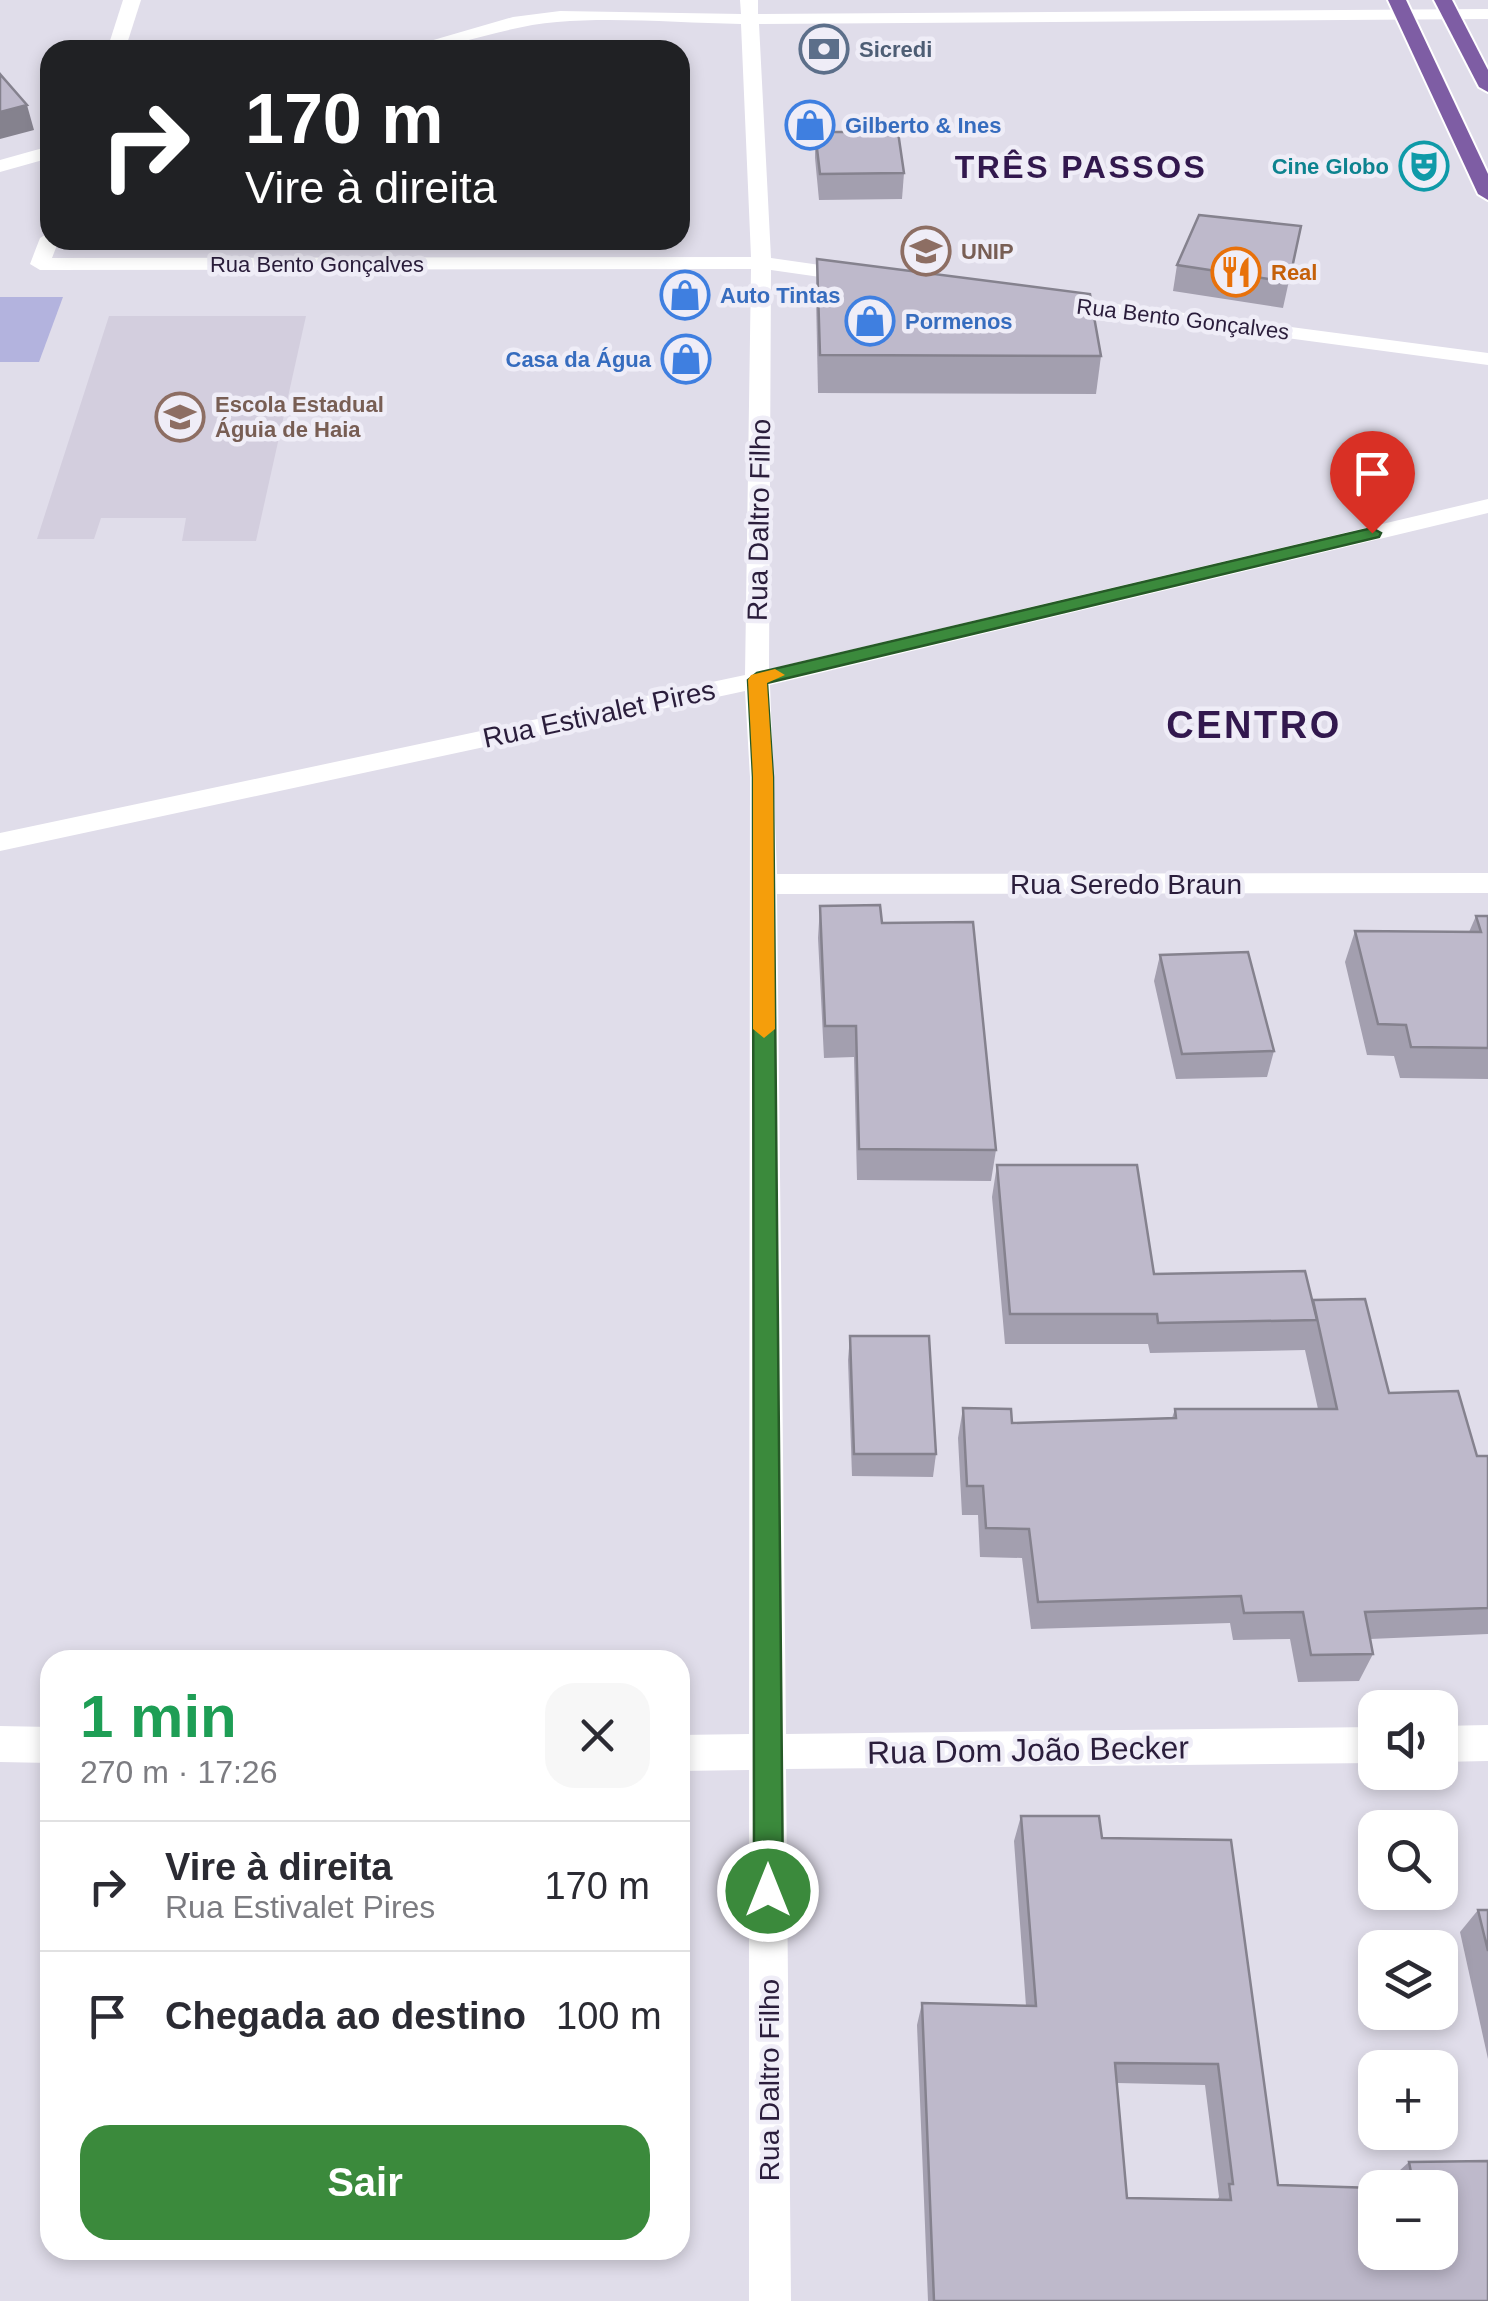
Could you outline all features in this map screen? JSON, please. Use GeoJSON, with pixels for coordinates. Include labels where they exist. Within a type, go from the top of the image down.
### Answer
{"type":"FeatureCollection","features":[{"type":"Feature","properties":{"kind":"main road"},"geometry":{"type":"LineString","coordinates":[[1400,7],[1488,194]]}},
{"type":"Feature","properties":{"kind":"main road"},"geometry":{"type":"LineString","coordinates":[[1446,7],[1488,87]]}},
{"type":"Feature","properties":{"kind":"street"},"geometry":{"type":"LineString","coordinates":[[119,40],[132,0]]}},
{"type":"Feature","properties":{"kind":"street"},"geometry":{"type":"LineString","coordinates":[[446,40],[513,22],[560,16],[749,9],[1446,7],[1488,14]]}},
{"type":"Feature","properties":{"kind":"street","name":"Rua Daltro Filho"},"geometry":{"type":"LineString","coordinates":[[749,9],[761,263],[757,680],[763,884],[770,2301]]}},
{"type":"Feature","properties":{"kind":"street"},"geometry":{"type":"LineString","coordinates":[[0,166],[40,155]]}},
{"type":"Feature","properties":{"kind":"street","name":"Rua Bento Gonçalves"},"geometry":{"type":"LineString","coordinates":[[45,250],[40,264],[761,263],[882,279]]}},
{"type":"Feature","properties":{"kind":"street","name":"Rua Bento Gonçalves"},"geometry":{"type":"LineString","coordinates":[[1038,300],[1488,359]]}},
{"type":"Feature","properties":{"kind":"street","name":"Rua Estivalet Pires"},"geometry":{"type":"LineString","coordinates":[[0,842],[757,680],[1488,506]]}},
{"type":"Feature","properties":{"kind":"street","name":"Rua Seredo Braun"},"geometry":{"type":"LineString","coordinates":[[763,884],[1488,883]]}},
{"type":"Feature","properties":{"kind":"street"},"geometry":{"type":"LineString","coordinates":[[0,1744],[40,1744]]}},
{"type":"Feature","properties":{"kind":"street"},"geometry":{"type":"LineString","coordinates":[[1458,1744],[1488,1744]]}},
{"type":"Feature","properties":{"kind":"street","name":"Rua Dom João Becker"},"geometry":{"type":"LineString","coordinates":[[690,1752],[1358,1745]]}},
{"type":"Feature","properties":{"kind":"shaded area"},"geometry":{"type":"Polygon","coordinates":[[[0,297],[63,297],[39,362],[0,362],[0,297]]]}},
{"type":"Feature","properties":{"kind":"shaded area","name":"Escola Estadual Águia de Haia"},"geometry":{"type":"Polygon","coordinates":[[[109,316],[306,316],[256,541],[182,541],[186,518],[101,518],[94,539],[37,539],[109,316]]]}},
{"type":"Feature","properties":{"kind":"building"},"geometry":{"type":"Polygon","coordinates":[[[0,74],[27,105],[0,112],[0,74]]]}},
{"type":"Feature","properties":{"kind":"building"},"geometry":{"type":"Polygon","coordinates":[[[815,132],[898,132],[904,173],[820,174],[815,132]]]}},
{"type":"Feature","properties":{"kind":"building"},"geometry":{"type":"Polygon","coordinates":[[[1199,215],[1301,226],[1289,282],[1177,265],[1199,215]]]}},
{"type":"Feature","properties":{"kind":"building"},"geometry":{"type":"Polygon","coordinates":[[[817,259],[1090,294],[1101,356],[820,355],[817,259]]]}},
{"type":"Feature","properties":{"kind":"building"},"geometry":{"type":"Polygon","coordinates":[[[880,905],[882,923],[973,922],[996,1150],[859,1149],[856,1026],[825,1026],[820,906],[880,905]]]}},
{"type":"Feature","properties":{"kind":"building"},"geometry":{"type":"Polygon","coordinates":[[[1476,916],[1488,916],[1488,1048],[1411,1047],[1406,1025],[1378,1024],[1355,931],[1481,932],[1476,916]]]}},
{"type":"Feature","properties":{"kind":"building"},"geometry":{"type":"Polygon","coordinates":[[[1248,952],[1274,1051],[1182,1054],[1160,955],[1248,952]]]}},
{"type":"Feature","properties":{"kind":"building"},"geometry":{"type":"Polygon","coordinates":[[[997,1165],[1137,1165],[1154,1274],[1305,1271],[1317,1320],[1158,1323],[1157,1314],[1010,1314],[997,1165]]]}},
{"type":"Feature","properties":{"kind":"building"},"geometry":{"type":"Polygon","coordinates":[[[1365,1299],[1389,1393],[1458,1391],[1477,1456],[1488,1456],[1488,1608],[1365,1612],[1373,1654],[1311,1655],[1303,1612],[1244,1613],[1241,1596],[1038,1602],[1029,1529],[986,1528],[983,1486],[967,1486],[963,1408],[1011,1409],[1012,1423],[1176,1418],[1175,1409],[1337,1409],[1313,1300],[1365,1299]]]}},
{"type":"Feature","properties":{"kind":"building"},"geometry":{"type":"Polygon","coordinates":[[[850,1336],[929,1336],[936,1454],[854,1454],[850,1336]]]}},
{"type":"Feature","properties":{"kind":"building"},"geometry":{"type":"Polygon","coordinates":[[[1021,1816],[1099,1816],[1102,1838],[1231,1840],[1278,2185],[1358,2187],[1358,2270],[1458,2270],[1458,2170],[1411,2170],[1409,2162],[1488,2161],[1488,2301],[934,2301],[922,2003],[1036,2006],[1021,1816]],[[1115,2063],[1127,2198],[1231,2200],[1229,2184],[1233,2184],[1218,2064],[1115,2063]]]}},
{"type":"Feature","properties":{"kind":"building"},"geometry":{"type":"Polygon","coordinates":[[[1478,1910],[1488,1910],[1488,1951],[1478,1910]]]}},
{"type":"Feature","properties":{"kind":"slow traffic"},"geometry":{"type":"LineString","coordinates":[[764,1029],[763,777],[757,680],[775,675]]}},
{"type":"Feature","properties":{"kind":"place","name":"Sicredi"},"geometry":{"type":"Point","coordinates":[824,49]}},
{"type":"Feature","properties":{"kind":"place","name":"Gilberto & Ines"},"geometry":{"type":"Point","coordinates":[810,125]}},
{"type":"Feature","properties":{"kind":"place","name":"Cine Globo"},"geometry":{"type":"Point","coordinates":[1424,166]}},
{"type":"Feature","properties":{"kind":"place","name":"UNIP"},"geometry":{"type":"Point","coordinates":[926,251]}},
{"type":"Feature","properties":{"kind":"place","name":"Real"},"geometry":{"type":"Point","coordinates":[1236,272]}},
{"type":"Feature","properties":{"kind":"place","name":"Auto Tintas"},"geometry":{"type":"Point","coordinates":[685,295]}},
{"type":"Feature","properties":{"kind":"place","name":"Pormenos"},"geometry":{"type":"Point","coordinates":[870,321]}},
{"type":"Feature","properties":{"kind":"place","name":"Casa da Água"},"geometry":{"type":"Point","coordinates":[686,359]}},
{"type":"Feature","properties":{"kind":"place","name":"Escola Estadual Águia de Haia"},"geometry":{"type":"Point","coordinates":[180,417]}},
{"type":"Feature","properties":{"kind":"district","name":"TRÊS PASSOS"},"geometry":{"type":"Point","coordinates":[1081,167]}},
{"type":"Feature","properties":{"kind":"district","name":"CENTRO"},"geometry":{"type":"Point","coordinates":[1254,725]}},
{"type":"Feature","properties":{"kind":"route"},"geometry":{"type":"LineString","coordinates":[[768,1891],[763,777],[757,680],[1372,533]]}}]}
